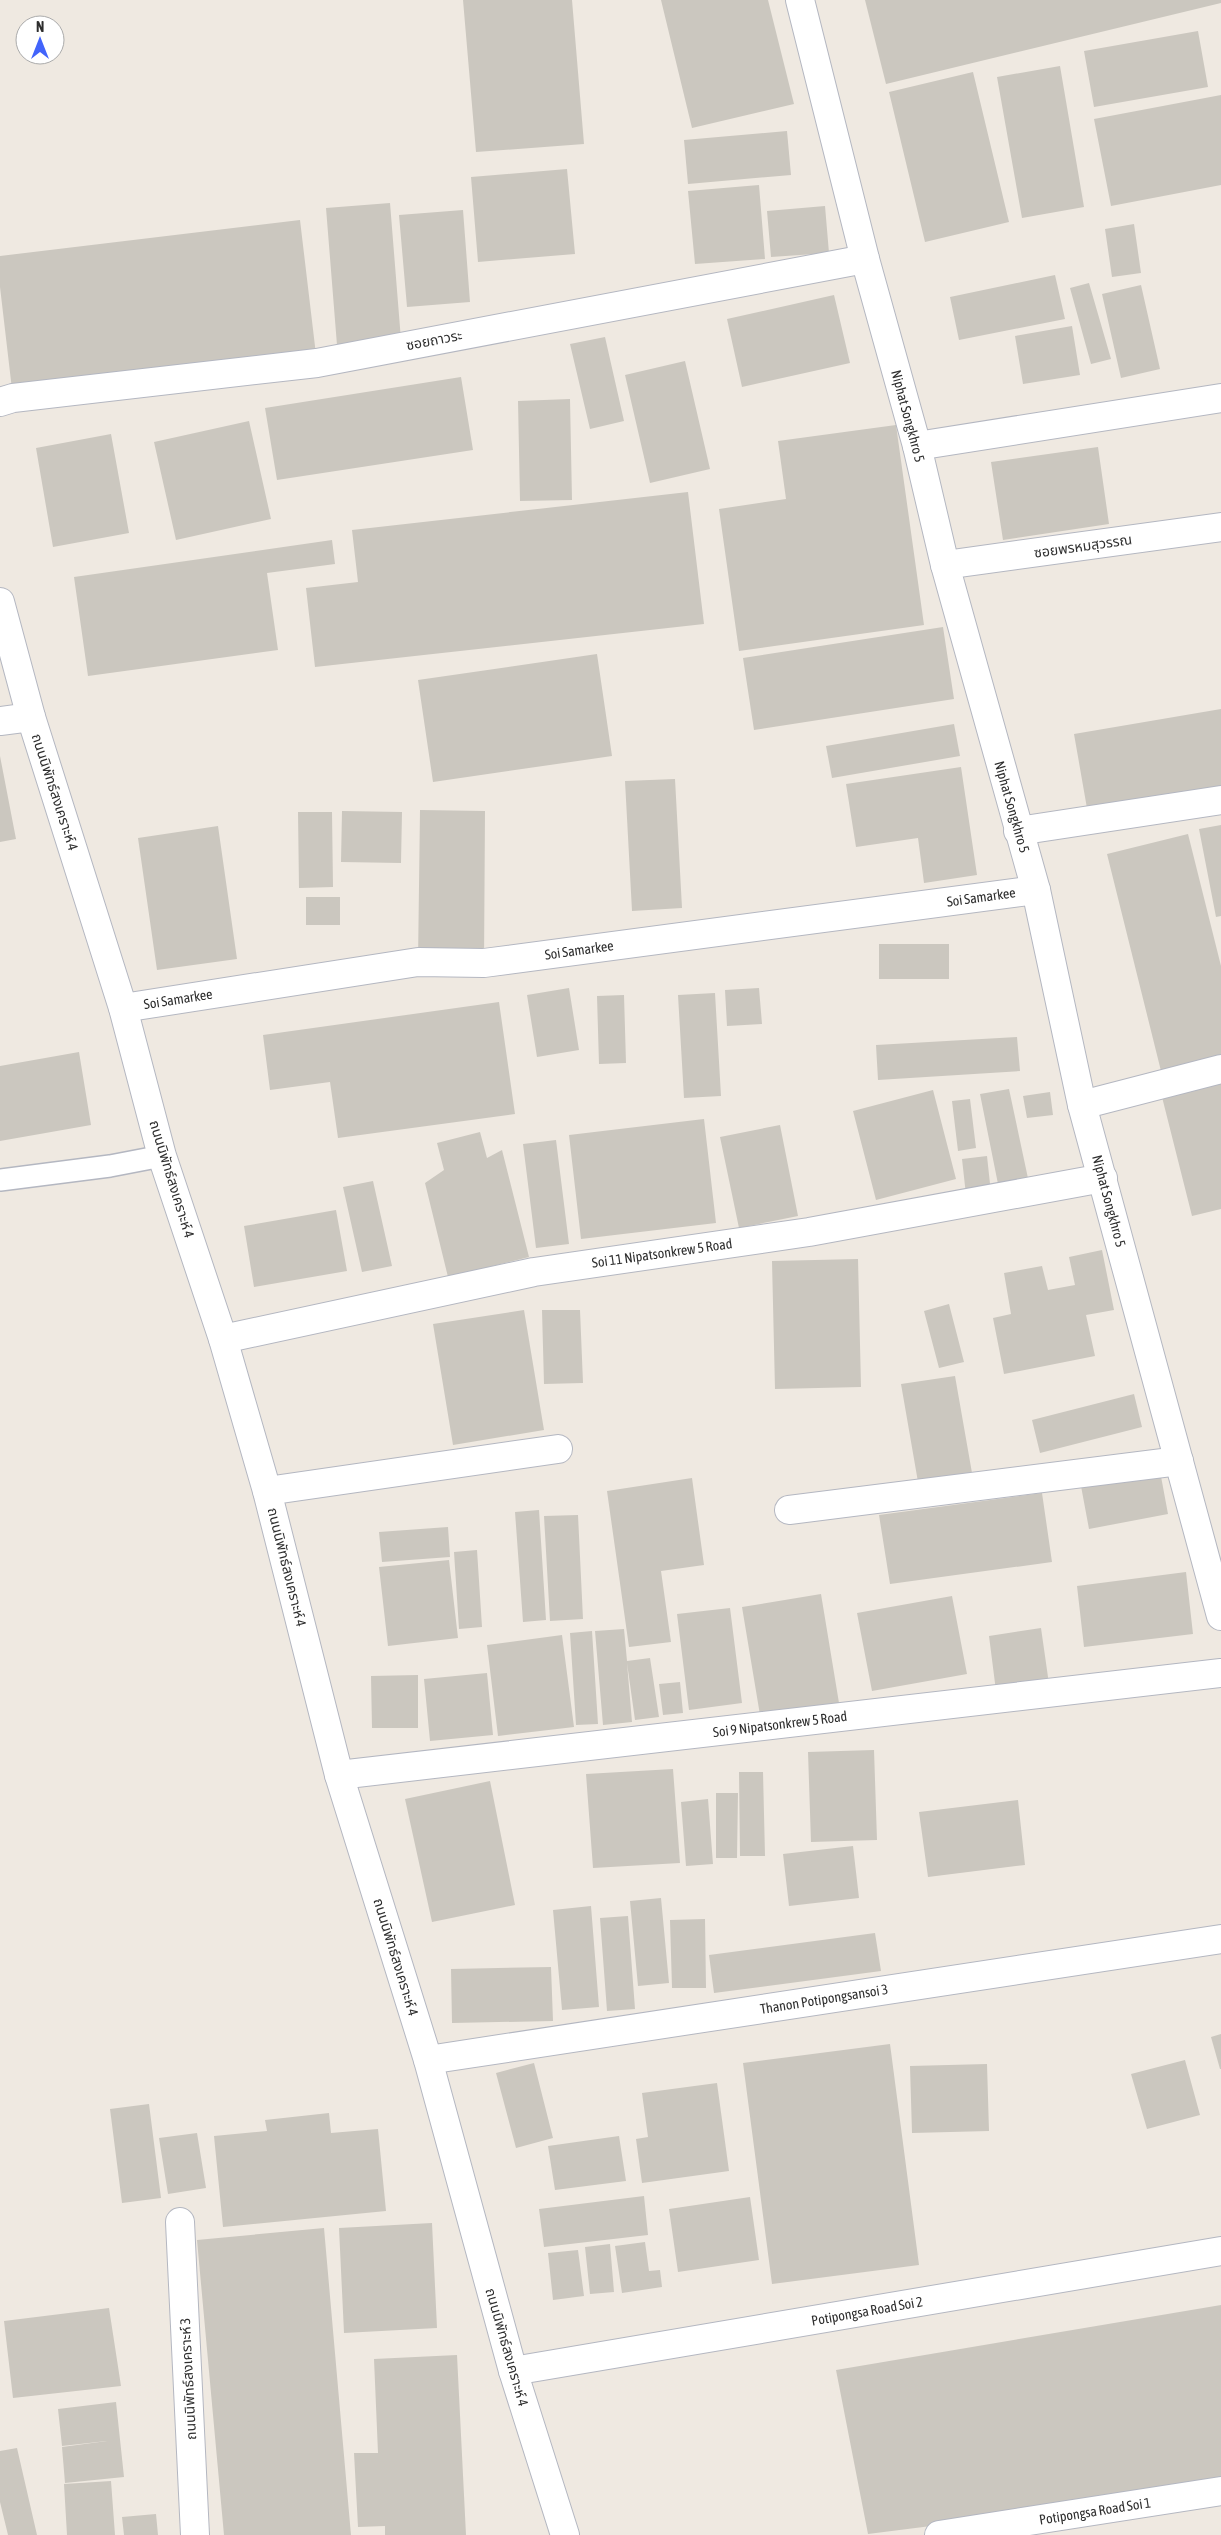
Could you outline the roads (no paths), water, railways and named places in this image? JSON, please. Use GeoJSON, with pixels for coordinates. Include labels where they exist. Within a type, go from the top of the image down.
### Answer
{"type":"FeatureCollection","features":[{"type":"Feature","properties":{"kind":"street","name":"Niphat Songkhro 5"},"geometry":{"type":"LineString","coordinates":[[800,0],[866,258],[917,446],[945,565],[1036,890],[1082,1105],[1221,1616]]}},
{"type":"Feature","properties":{"kind":"street","name":"ซอยถาวระ"},"geometry":{"type":"LineString","coordinates":[[0,402],[13,398],[317,363],[866,258]]}},
{"type":"Feature","properties":{"kind":"street"},"geometry":{"type":"LineString","coordinates":[[917,446],[1221,398]]}},
{"type":"Feature","properties":{"kind":"street","name":"ซอยพรหมสุวรรณ"},"geometry":{"type":"LineString","coordinates":[[945,565],[1221,527]]}},
{"type":"Feature","properties":{"kind":"street","name":"ถนนนิพัทธ์สงเคราะห์ 4"},"geometry":{"type":"LineString","coordinates":[[0,602],[31,717],[123,1008],[162,1156],[223,1339],[267,1490],[339,1775],[428,2060],[513,2371],[565,2535]]}},
{"type":"Feature","properties":{"kind":"street"},"geometry":{"type":"LineString","coordinates":[[0,721],[31,717]]}},
{"type":"Feature","properties":{"kind":"street"},"geometry":{"type":"LineString","coordinates":[[1018,831],[1221,800]]}},
{"type":"Feature","properties":{"kind":"street","name":"Soi Samarkee"},"geometry":{"type":"LineString","coordinates":[[123,1008],[418,962],[484,963],[1036,890]]}},
{"type":"Feature","properties":{"kind":"street"},"geometry":{"type":"LineString","coordinates":[[1082,1105],[1221,1069]]}},
{"type":"Feature","properties":{"kind":"street","name":"Soi 11 Nipatsonkrew 5 Road"},"geometry":{"type":"LineString","coordinates":[[223,1339],[534,1272],[809,1232],[1103,1178]]}},
{"type":"Feature","properties":{"kind":"street"},"geometry":{"type":"LineString","coordinates":[[267,1490],[558,1449]]}},
{"type":"Feature","properties":{"kind":"street"},"geometry":{"type":"LineString","coordinates":[[789,1510],[1179,1461]]}},
{"type":"Feature","properties":{"kind":"street","name":"Soi 9 Nipatsonkrew 5 Road"},"geometry":{"type":"LineString","coordinates":[[339,1775],[1221,1673]]}},
{"type":"Feature","properties":{"kind":"street","name":"Thanon Potipongsansoi 3"},"geometry":{"type":"LineString","coordinates":[[428,2060],[1221,1939]]}},
{"type":"Feature","properties":{"kind":"street","name":"ถนนนิพัทธ์สงเคราะห์ 3"},"geometry":{"type":"LineString","coordinates":[[180,2222],[195,2535]]}},
{"type":"Feature","properties":{"kind":"street","name":"Potipongsa Road Soi 2"},"geometry":{"type":"LineString","coordinates":[[513,2371],[1221,2251]]}},
{"type":"Feature","properties":{"kind":"street","name":"Potipongsa Road Soi 1"},"geometry":{"type":"LineString","coordinates":[[939,2535],[1221,2491]]}},
{"type":"Feature","properties":{"kind":"lane"},"geometry":{"type":"LineString","coordinates":[[0,1180],[110,1166],[162,1156]]}}]}
